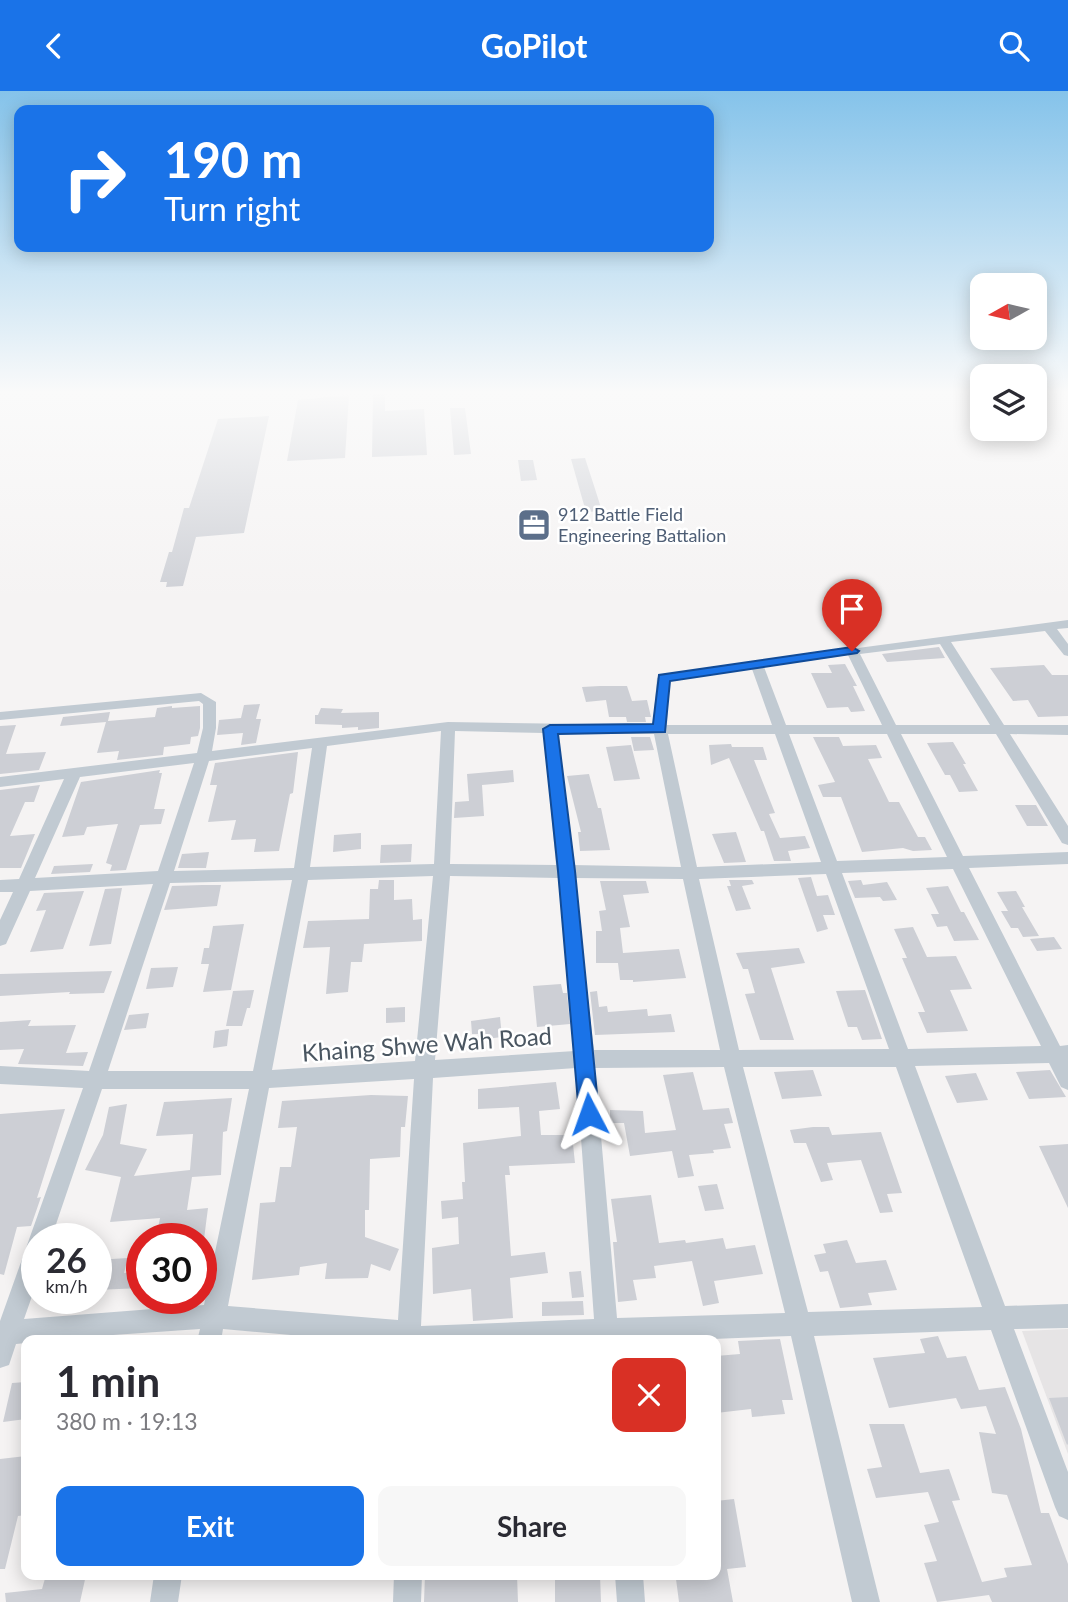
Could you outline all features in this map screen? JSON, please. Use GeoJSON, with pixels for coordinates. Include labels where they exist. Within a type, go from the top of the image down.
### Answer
{"type":"FeatureCollection","features":[{"type":"Feature","properties":{"kind":"street"},"geometry":{"type":"LineString","coordinates":[[866,1602],[800,1325],[731,1057],[690,873],[660,729],[663,678],[1068,624]]}},
{"type":"Feature","properties":{"kind":"street"},"geometry":{"type":"LineString","coordinates":[[1047,625],[1068,652]]}},
{"type":"Feature","properties":{"kind":"street"},"geometry":{"type":"LineString","coordinates":[[943,639],[1068,839]]}},
{"type":"Feature","properties":{"kind":"street"},"geometry":{"type":"LineString","coordinates":[[852,651],[957,861],[1061,1054],[1068,1081]]}},
{"type":"Feature","properties":{"kind":"street"},"geometry":{"type":"LineString","coordinates":[[757,666],[1068,1507]]}},
{"type":"Feature","properties":{"kind":"street"},"geometry":{"type":"LineString","coordinates":[[0,716],[201,697],[209,702],[212,712],[202,758],[164,877],[45,1223]]}},
{"type":"Feature","properties":{"kind":"street"},"geometry":{"type":"LineString","coordinates":[[0,782],[448,726],[1001,732],[1068,730]]}},
{"type":"Feature","properties":{"kind":"street"},"geometry":{"type":"LineString","coordinates":[[419,1335],[424,1070],[442,870],[448,726]]}},
{"type":"Feature","properties":{"kind":"street"},"geometry":{"type":"LineString","coordinates":[[550,729],[585,1059],[607,1335]]}},
{"type":"Feature","properties":{"kind":"street"},"geometry":{"type":"LineString","coordinates":[[210,1335],[301,875],[320,744]]}},
{"type":"Feature","properties":{"kind":"street"},"geometry":{"type":"LineString","coordinates":[[0,939],[75,771]]}},
{"type":"Feature","properties":{"kind":"street"},"geometry":{"type":"LineString","coordinates":[[0,886],[164,877],[442,870],[690,873],[1068,858]]}},
{"type":"Feature","properties":{"kind":"street","name":"Khaing Shwe Wah Road"},"geometry":{"type":"LineString","coordinates":[[0,1075],[94,1080],[260,1080],[585,1059],[902,1058],[1061,1054]]}},
{"type":"Feature","properties":{"kind":"street"},"geometry":{"type":"LineString","coordinates":[[0,1356],[4,1333],[21,1289]]}},
{"type":"Feature","properties":{"kind":"street"},"geometry":{"type":"LineString","coordinates":[[4,1333],[213,1316],[399,1335]]}},
{"type":"Feature","properties":{"kind":"street"},"geometry":{"type":"LineString","coordinates":[[625,1335],[800,1325],[1068,1316]]}},
{"type":"Feature","properties":{"kind":"street"},"geometry":{"type":"LineString","coordinates":[[164,1602],[167,1580]]}},
{"type":"Feature","properties":{"kind":"street"},"geometry":{"type":"LineString","coordinates":[[407,1602],[408,1580]]}},
{"type":"Feature","properties":{"kind":"street"},"geometry":{"type":"LineString","coordinates":[[629,1580],[631,1602]]}},
{"type":"Feature","properties":{"kind":"shaded area"},"geometry":{"type":"Polygon","coordinates":[[[1068,1329],[1068,1454],[1022,1331],[1068,1329]]]}},
{"type":"Feature","properties":{"kind":"building"},"geometry":{"type":"Polygon","coordinates":[[[204,461],[259,461],[244,533],[196,537],[183,586],[166,587],[167,582],[160,582],[169,552],[172,552],[184,508],[189,508],[204,461]]]}},
{"type":"Feature","properties":{"kind":"building"},"geometry":{"type":"Polygon","coordinates":[[[518,461],[533,461],[537,480],[521,481],[518,461]]]}},
{"type":"Feature","properties":{"kind":"building"},"geometry":{"type":"Polygon","coordinates":[[[571,461],[586,461],[602,511],[586,512],[571,461]]]}},
{"type":"Feature","properties":{"kind":"building"},"geometry":{"type":"Polygon","coordinates":[[[939,647],[945,658],[887,662],[882,654],[939,647]]]}},
{"type":"Feature","properties":{"kind":"building"},"geometry":{"type":"Polygon","coordinates":[[[845,664],[857,686],[853,686],[865,711],[851,712],[848,707],[827,708],[811,673],[832,673],[828,665],[845,664]]]}},
{"type":"Feature","properties":{"kind":"building"},"geometry":{"type":"Polygon","coordinates":[[[1044,665],[1052,675],[1068,675],[1068,716],[1038,717],[1028,700],[1013,701],[990,668],[1044,665]]]}},
{"type":"Feature","properties":{"kind":"building"},"geometry":{"type":"Polygon","coordinates":[[[627,686],[632,701],[647,700],[651,717],[645,717],[646,722],[627,722],[626,717],[609,717],[606,700],[586,702],[582,687],[627,686]]]}},
{"type":"Feature","properties":{"kind":"building"},"geometry":{"type":"Polygon","coordinates":[[[260,704],[256,719],[261,719],[256,743],[241,745],[243,733],[217,735],[219,720],[241,718],[244,705],[260,704]]]}},
{"type":"Feature","properties":{"kind":"building"},"geometry":{"type":"Polygon","coordinates":[[[200,706],[200,728],[198,736],[191,737],[190,744],[164,747],[163,755],[117,760],[119,751],[97,753],[106,722],[60,726],[63,717],[110,712],[108,721],[155,717],[157,708],[200,706]]]}},
{"type":"Feature","properties":{"kind":"building"},"geometry":{"type":"Polygon","coordinates":[[[321,708],[343,709],[341,713],[379,712],[379,728],[358,730],[358,727],[342,728],[342,725],[315,724],[315,715],[318,715],[321,708]]]}},
{"type":"Feature","properties":{"kind":"building"},"geometry":{"type":"Polygon","coordinates":[[[16,725],[6,754],[46,752],[39,770],[0,774],[0,726],[16,725]]]}},
{"type":"Feature","properties":{"kind":"building"},"geometry":{"type":"Polygon","coordinates":[[[631,737],[650,737],[654,750],[634,751],[631,737]]]}},
{"type":"Feature","properties":{"kind":"building"},"geometry":{"type":"Polygon","coordinates":[[[813,737],[839,737],[843,746],[876,745],[882,758],[868,759],[889,802],[899,802],[918,837],[925,837],[932,850],[913,851],[903,848],[862,852],[841,797],[823,797],[818,785],[835,782],[813,737]]]}},
{"type":"Feature","properties":{"kind":"building"},"geometry":{"type":"Polygon","coordinates":[[[953,742],[978,791],[959,792],[950,775],[945,775],[927,743],[953,742]]]}},
{"type":"Feature","properties":{"kind":"building"},"geometry":{"type":"Polygon","coordinates":[[[731,744],[732,747],[763,747],[767,760],[754,760],[775,813],[769,814],[780,838],[805,836],[810,848],[788,851],[791,861],[774,861],[764,831],[761,831],[729,758],[711,765],[709,745],[731,744]]]}},
{"type":"Feature","properties":{"kind":"building"},"geometry":{"type":"Polygon","coordinates":[[[631,745],[640,779],[614,781],[606,747],[631,745]]]}},
{"type":"Feature","properties":{"kind":"building"},"geometry":{"type":"Polygon","coordinates":[[[298,752],[293,793],[290,794],[279,851],[254,852],[256,839],[231,840],[236,820],[208,822],[217,785],[210,785],[215,763],[298,752]]]}},
{"type":"Feature","properties":{"kind":"building"},"geometry":{"type":"Polygon","coordinates":[[[160,770],[159,773],[162,773],[154,809],[165,809],[161,824],[140,825],[126,870],[110,871],[112,865],[106,863],[118,824],[87,827],[84,835],[62,837],[81,782],[160,770]]]}},
{"type":"Feature","properties":{"kind":"building"},"geometry":{"type":"Polygon","coordinates":[[[513,770],[514,782],[482,785],[484,816],[454,818],[455,802],[469,801],[467,774],[513,770]]]}},
{"type":"Feature","properties":{"kind":"building"},"geometry":{"type":"Polygon","coordinates":[[[589,774],[598,808],[601,808],[610,850],[580,851],[578,832],[581,832],[567,776],[589,774]]]}},
{"type":"Feature","properties":{"kind":"building"},"geometry":{"type":"Polygon","coordinates":[[[40,785],[34,802],[25,802],[10,836],[35,834],[21,868],[0,868],[0,790],[40,785]]]}},
{"type":"Feature","properties":{"kind":"building"},"geometry":{"type":"Polygon","coordinates":[[[1015,805],[1036,805],[1048,826],[1027,826],[1015,805]]]}},
{"type":"Feature","properties":{"kind":"building"},"geometry":{"type":"Polygon","coordinates":[[[736,832],[746,862],[724,863],[712,834],[736,832]]]}},
{"type":"Feature","properties":{"kind":"building"},"geometry":{"type":"Polygon","coordinates":[[[361,833],[361,849],[333,852],[334,835],[361,833]]]}},
{"type":"Feature","properties":{"kind":"building"},"geometry":{"type":"Polygon","coordinates":[[[412,844],[411,862],[380,863],[381,845],[412,844]]]}},
{"type":"Feature","properties":{"kind":"building"},"geometry":{"type":"Polygon","coordinates":[[[209,852],[206,868],[178,868],[182,854],[209,852]]]}},
{"type":"Feature","properties":{"kind":"building"},"geometry":{"type":"Polygon","coordinates":[[[93,864],[90,872],[51,874],[54,866],[93,864]]]}},
{"type":"Feature","properties":{"kind":"building"},"geometry":{"type":"Polygon","coordinates":[[[811,877],[817,896],[828,895],[835,915],[823,915],[828,929],[817,932],[798,878],[811,877]]]}},
{"type":"Feature","properties":{"kind":"building"},"geometry":{"type":"Polygon","coordinates":[[[379,880],[394,880],[394,900],[412,899],[413,920],[422,919],[422,941],[364,944],[362,962],[351,962],[348,992],[326,994],[330,947],[303,948],[308,921],[369,919],[370,889],[378,889],[379,880]]]}},
{"type":"Feature","properties":{"kind":"building"},"geometry":{"type":"Polygon","coordinates":[[[729,880],[752,880],[754,884],[742,886],[751,909],[736,911],[727,886],[731,886],[729,880]]]}},
{"type":"Feature","properties":{"kind":"building"},"geometry":{"type":"Polygon","coordinates":[[[861,880],[863,885],[887,882],[897,900],[883,901],[880,897],[855,898],[848,881],[861,880]]]}},
{"type":"Feature","properties":{"kind":"building"},"geometry":{"type":"Polygon","coordinates":[[[600,881],[646,881],[649,893],[623,895],[630,927],[620,928],[623,953],[679,949],[686,978],[633,982],[620,980],[618,963],[596,963],[596,931],[602,931],[599,911],[606,910],[600,881]]]}},
{"type":"Feature","properties":{"kind":"building"},"geometry":{"type":"Polygon","coordinates":[[[221,885],[217,906],[164,910],[172,886],[221,885]]]}},
{"type":"Feature","properties":{"kind":"building"},"geometry":{"type":"Polygon","coordinates":[[[948,886],[979,940],[954,941],[947,926],[937,927],[931,914],[939,914],[926,888],[948,886]]]}},
{"type":"Feature","properties":{"kind":"building"},"geometry":{"type":"Polygon","coordinates":[[[122,888],[111,944],[89,946],[105,889],[122,888]]]}},
{"type":"Feature","properties":{"kind":"building"},"geometry":{"type":"Polygon","coordinates":[[[84,891],[63,949],[30,952],[46,910],[36,911],[44,893],[84,891]]]}},
{"type":"Feature","properties":{"kind":"building"},"geometry":{"type":"Polygon","coordinates":[[[1016,891],[1039,936],[1023,937],[1018,928],[1011,928],[1001,911],[1008,911],[997,892],[1016,891]]]}},
{"type":"Feature","properties":{"kind":"building"},"geometry":{"type":"Polygon","coordinates":[[[244,924],[231,990],[203,992],[209,964],[201,964],[204,948],[209,948],[213,926],[244,924]]]}},
{"type":"Feature","properties":{"kind":"building"},"geometry":{"type":"Polygon","coordinates":[[[913,927],[927,957],[956,956],[972,989],[950,990],[968,1031],[927,1033],[918,1012],[925,1012],[902,958],[907,958],[894,929],[913,927]]]}},
{"type":"Feature","properties":{"kind":"building"},"geometry":{"type":"Polygon","coordinates":[[[1054,937],[1062,949],[1037,951],[1030,939],[1054,937]]]}},
{"type":"Feature","properties":{"kind":"building"},"geometry":{"type":"Polygon","coordinates":[[[799,948],[805,963],[771,968],[794,1040],[760,1040],[745,994],[755,993],[748,969],[743,969],[736,953],[799,948]]]}},
{"type":"Feature","properties":{"kind":"building"},"geometry":{"type":"Polygon","coordinates":[[[178,967],[173,987],[146,989],[151,968],[178,967]]]}},
{"type":"Feature","properties":{"kind":"building"},"geometry":{"type":"Polygon","coordinates":[[[112,971],[104,993],[0,996],[0,974],[112,971]]]}},
{"type":"Feature","properties":{"kind":"building"},"geometry":{"type":"Polygon","coordinates":[[[561,984],[563,993],[567,993],[570,1024],[537,1027],[533,986],[561,984]]]}},
{"type":"Feature","properties":{"kind":"building"},"geometry":{"type":"Polygon","coordinates":[[[254,990],[242,1026],[226,1026],[233,991],[254,990]]]}},
{"type":"Feature","properties":{"kind":"building"},"geometry":{"type":"Polygon","coordinates":[[[865,990],[882,1039],[862,1040],[857,1027],[848,1027],[836,991],[865,990]]]}},
{"type":"Feature","properties":{"kind":"building"},"geometry":{"type":"Polygon","coordinates":[[[597,991],[599,1007],[607,1006],[608,1012],[647,1009],[648,1016],[671,1014],[675,1032],[595,1035],[590,992],[597,991]]]}},
{"type":"Feature","properties":{"kind":"building"},"geometry":{"type":"Polygon","coordinates":[[[405,1007],[405,1022],[386,1023],[386,1008],[405,1007]]]}},
{"type":"Feature","properties":{"kind":"building"},"geometry":{"type":"Polygon","coordinates":[[[149,1013],[146,1028],[124,1030],[129,1015],[149,1013]]]}},
{"type":"Feature","properties":{"kind":"building"},"geometry":{"type":"Polygon","coordinates":[[[500,1017],[502,1037],[478,1040],[478,1034],[472,1034],[471,1021],[500,1017]]]}},
{"type":"Feature","properties":{"kind":"building"},"geometry":{"type":"Polygon","coordinates":[[[31,1020],[28,1026],[76,1025],[66,1053],[88,1052],[83,1066],[18,1064],[24,1049],[0,1050],[0,1022],[31,1020]]]}},
{"type":"Feature","properties":{"kind":"building"},"geometry":{"type":"Polygon","coordinates":[[[229,1029],[227,1046],[213,1048],[215,1031],[229,1029]]]}},
{"type":"Feature","properties":{"kind":"building"},"geometry":{"type":"Polygon","coordinates":[[[813,1070],[822,1096],[782,1099],[774,1072],[813,1070]]]}},
{"type":"Feature","properties":{"kind":"building"},"geometry":{"type":"Polygon","coordinates":[[[1050,1070],[1066,1097],[1029,1099],[1016,1072],[1050,1070]]]}},
{"type":"Feature","properties":{"kind":"building"},"geometry":{"type":"Polygon","coordinates":[[[693,1072],[703,1110],[729,1108],[733,1123],[724,1124],[731,1148],[713,1150],[714,1153],[689,1155],[694,1176],[678,1178],[672,1151],[630,1156],[624,1123],[610,1123],[610,1110],[643,1111],[645,1133],[676,1130],[663,1075],[693,1072]]]}},
{"type":"Feature","properties":{"kind":"building"},"geometry":{"type":"Polygon","coordinates":[[[976,1073],[988,1100],[957,1103],[945,1076],[976,1073]]]}},
{"type":"Feature","properties":{"kind":"building"},"geometry":{"type":"Polygon","coordinates":[[[556,1082],[560,1109],[539,1111],[541,1135],[572,1135],[575,1163],[509,1166],[510,1175],[505,1175],[511,1256],[545,1252],[548,1273],[510,1278],[513,1318],[473,1321],[471,1289],[433,1294],[432,1248],[459,1244],[458,1217],[442,1219],[441,1201],[463,1199],[463,1143],[521,1136],[519,1107],[478,1109],[478,1089],[556,1082]]]}},
{"type":"Feature","properties":{"kind":"building"},"geometry":{"type":"Polygon","coordinates":[[[371,1095],[408,1096],[405,1127],[401,1127],[400,1157],[370,1159],[369,1210],[365,1210],[365,1237],[399,1249],[390,1271],[371,1264],[368,1278],[325,1279],[327,1263],[300,1267],[299,1275],[252,1280],[260,1203],[275,1202],[280,1167],[291,1167],[297,1127],[278,1128],[282,1101],[371,1095]]]}},
{"type":"Feature","properties":{"kind":"building"},"geometry":{"type":"Polygon","coordinates":[[[232,1098],[227,1131],[223,1132],[221,1175],[192,1177],[187,1210],[208,1208],[206,1223],[159,1223],[160,1218],[110,1222],[121,1177],[85,1170],[103,1135],[109,1107],[127,1104],[120,1144],[147,1149],[134,1176],[190,1170],[193,1134],[156,1136],[164,1102],[232,1098]]]}},
{"type":"Feature","properties":{"kind":"building"},"geometry":{"type":"Polygon","coordinates":[[[65,1109],[37,1198],[41,1197],[32,1223],[21,1223],[21,1227],[17,1227],[4,1275],[0,1274],[0,1114],[65,1109]]]}},
{"type":"Feature","properties":{"kind":"building"},"geometry":{"type":"Polygon","coordinates":[[[829,1127],[832,1135],[881,1132],[902,1193],[887,1194],[893,1212],[880,1213],[861,1160],[827,1163],[833,1180],[821,1182],[806,1143],[794,1143],[790,1130],[829,1127]]]}},
{"type":"Feature","properties":{"kind":"building"},"geometry":{"type":"Polygon","coordinates":[[[1068,1144],[1068,1208],[1039,1146],[1068,1144]]]}},
{"type":"Feature","properties":{"kind":"building"},"geometry":{"type":"Polygon","coordinates":[[[717,1184],[724,1209],[705,1211],[698,1186],[717,1184]]]}},
{"type":"Feature","properties":{"kind":"building"},"geometry":{"type":"Polygon","coordinates":[[[651,1195],[659,1243],[685,1240],[686,1243],[723,1238],[726,1249],[755,1245],[763,1274],[714,1281],[719,1303],[703,1306],[692,1261],[654,1266],[656,1278],[633,1280],[637,1300],[618,1302],[613,1242],[617,1242],[611,1199],[651,1195]]]}},
{"type":"Feature","properties":{"kind":"building"},"geometry":{"type":"Polygon","coordinates":[[[847,1240],[856,1263],[886,1260],[897,1290],[868,1293],[872,1305],[840,1308],[828,1271],[820,1272],[814,1255],[826,1253],[823,1244],[847,1240]]]}},
{"type":"Feature","properties":{"kind":"building"},"geometry":{"type":"Polygon","coordinates":[[[126,1258],[126,1289],[112,1289],[112,1259],[126,1258]]]}},
{"type":"Feature","properties":{"kind":"building"},"geometry":{"type":"Polygon","coordinates":[[[581,1271],[584,1297],[572,1298],[569,1272],[581,1271]]]}},
{"type":"Feature","properties":{"kind":"building"},"geometry":{"type":"Polygon","coordinates":[[[583,1301],[584,1315],[542,1316],[542,1302],[583,1301]]]}},
{"type":"Feature","properties":{"kind":"building"},"geometry":{"type":"Polygon","coordinates":[[[938,1336],[947,1358],[966,1356],[979,1390],[1005,1387],[1021,1429],[1041,1513],[1049,1513],[1068,1564],[1068,1602],[992,1602],[989,1595],[937,1602],[924,1563],[937,1561],[924,1525],[939,1522],[928,1492],[876,1498],[867,1469],[882,1467],[869,1424],[904,1424],[920,1473],[949,1469],[960,1500],[952,1501],[982,1582],[1007,1577],[1004,1568],[1032,1565],[1007,1495],[992,1493],[979,1432],[996,1434],[986,1406],[961,1409],[956,1398],[889,1408],[873,1358],[925,1353],[920,1339],[938,1336]]]}},
{"type":"Feature","properties":{"kind":"building"},"geometry":{"type":"Polygon","coordinates":[[[780,1339],[793,1400],[782,1400],[785,1414],[752,1417],[751,1409],[721,1412],[721,1356],[740,1354],[738,1341],[780,1339]]]}},
{"type":"Feature","properties":{"kind":"building"},"geometry":{"type":"Polygon","coordinates":[[[21,1382],[21,1420],[3,1422],[12,1383],[21,1382]]]}},
{"type":"Feature","properties":{"kind":"building"},"geometry":{"type":"Polygon","coordinates":[[[1068,1397],[1068,1444],[1067,1445],[1049,1398],[1068,1397]]]}},
{"type":"Feature","properties":{"kind":"building"},"geometry":{"type":"Polygon","coordinates":[[[21,1457],[21,1516],[18,1516],[5,1569],[0,1569],[0,1459],[21,1457]]]}},
{"type":"Feature","properties":{"kind":"building"},"geometry":{"type":"Polygon","coordinates":[[[734,1499],[746,1567],[727,1569],[733,1602],[679,1602],[676,1580],[721,1580],[721,1500],[734,1499]]]}},
{"type":"Feature","properties":{"kind":"building"},"geometry":{"type":"Polygon","coordinates":[[[45,1580],[85,1580],[80,1602],[6,1602],[5,1593],[42,1589],[45,1580]]]}},
{"type":"Feature","properties":{"kind":"building"},"geometry":{"type":"Polygon","coordinates":[[[425,1580],[517,1580],[518,1602],[424,1602],[425,1580]]]}},
{"type":"Feature","properties":{"kind":"building"},"geometry":{"type":"Polygon","coordinates":[[[555,1580],[600,1580],[601,1602],[555,1602],[555,1580]]]}},
{"type":"Feature","properties":{"kind":"place","name":"912 Battle Field Engineering Battalion"},"geometry":{"type":"Point","coordinates":[534,525]}},
{"type":"Feature","properties":{"kind":"route"},"geometry":{"type":"LineString","coordinates":[[589,1114],[567,871],[550,729],[660,729],[663,678],[852,651]]}}]}
